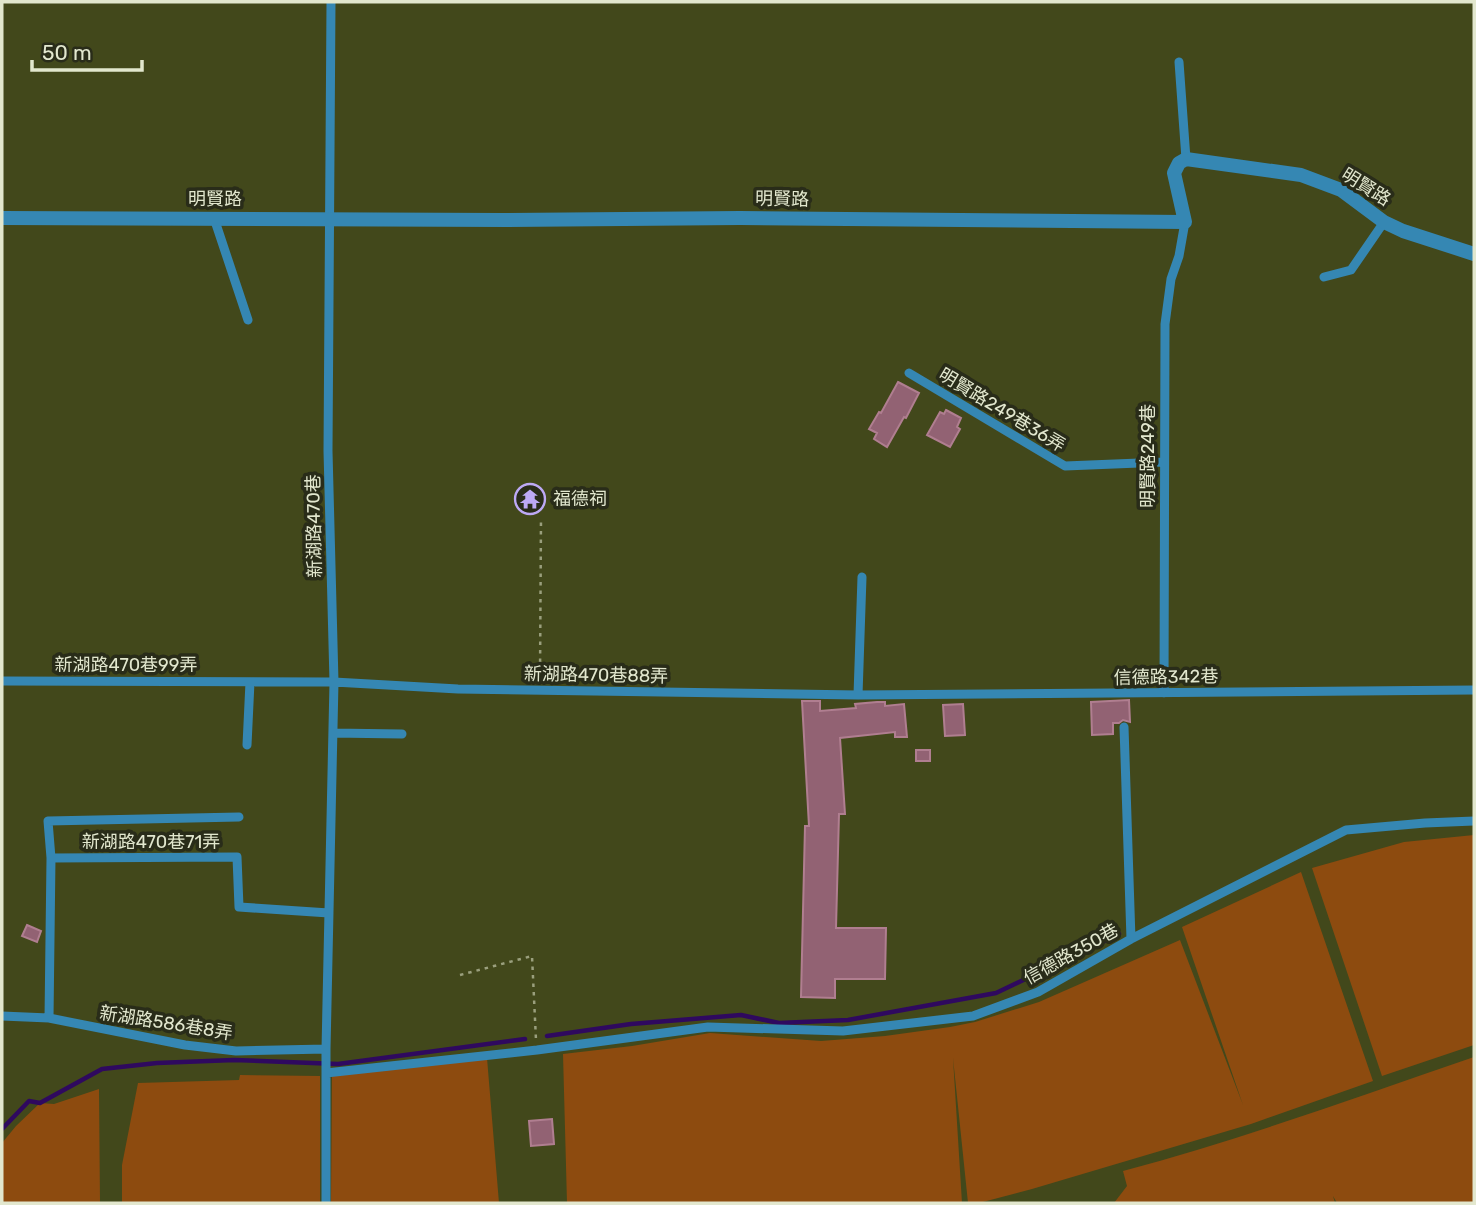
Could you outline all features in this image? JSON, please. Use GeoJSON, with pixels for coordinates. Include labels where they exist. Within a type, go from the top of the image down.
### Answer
{"type":"FeatureCollection","features":[{"type":"Feature","properties":{"kind":"street","name":"明賢路"},"geometry":{"type":"LineString","coordinates":[[1186,159],[1301,175],[1341,190],[1384,222],[1403,231],[1474,254]]}},
{"type":"Feature","properties":{"kind":"street"},"geometry":{"type":"LineString","coordinates":[[1185,222],[1174,173],[1179,163],[1186,159]]}},
{"type":"Feature","properties":{"kind":"street","name":"明賢路"},"geometry":{"type":"LineString","coordinates":[[2,218],[740,218],[1185,222]]}},
{"type":"Feature","properties":{"kind":"lane","name":"新湖路470巷"},"geometry":{"type":"LineString","coordinates":[[326,1073],[334,682],[328,452],[331,2]]}},
{"type":"Feature","properties":{"kind":"lane"},"geometry":{"type":"LineString","coordinates":[[1179,62],[1186,159]]}},
{"type":"Feature","properties":{"kind":"lane"},"geometry":{"type":"LineString","coordinates":[[214,218],[248,320]]}},
{"type":"Feature","properties":{"kind":"lane","name":"明賢路249巷"},"geometry":{"type":"LineString","coordinates":[[1164,693],[1165,324],[1171,279],[1179,256],[1185,222]]}},
{"type":"Feature","properties":{"kind":"lane"},"geometry":{"type":"LineString","coordinates":[[1324,278],[1351,270],[1384,222]]}},
{"type":"Feature","properties":{"kind":"lane","name":"明賢路249巷36弄"},"geometry":{"type":"LineString","coordinates":[[909,373],[1065,466],[1164,462]]}},
{"type":"Feature","properties":{"kind":"lane"},"geometry":{"type":"LineString","coordinates":[[858,695],[862,577]]}},
{"type":"Feature","properties":{"kind":"lane","name":"新湖路470巷99弄"},"geometry":{"type":"LineString","coordinates":[[2,681],[334,682]]}},
{"type":"Feature","properties":{"kind":"lane"},"geometry":{"type":"LineString","coordinates":[[247,745],[250,682]]}},
{"type":"Feature","properties":{"kind":"lane","name":"新湖路470巷88弄"},"geometry":{"type":"LineString","coordinates":[[334,682],[458,689],[858,695]]}},
{"type":"Feature","properties":{"kind":"lane","name":"信德路342巷"},"geometry":{"type":"LineString","coordinates":[[858,695],[1474,690]]}},
{"type":"Feature","properties":{"kind":"lane"},"geometry":{"type":"LineString","coordinates":[[1124,727],[1131,939]]}},
{"type":"Feature","properties":{"kind":"lane"},"geometry":{"type":"LineString","coordinates":[[332,733],[402,734]]}},
{"type":"Feature","properties":{"kind":"lane","name":"新湖路470巷71弄"},"geometry":{"type":"LineString","coordinates":[[49,1018],[51,858],[48,821],[239,817]]}},
{"type":"Feature","properties":{"kind":"lane","name":"信德路350巷"},"geometry":{"type":"LineString","coordinates":[[326,1073],[708,1027],[844,1031],[972,1016],[1038,992],[1131,939],[1346,830],[1474,821]]}},
{"type":"Feature","properties":{"kind":"lane","name":"新湖路470巷71弄"},"geometry":{"type":"LineString","coordinates":[[51,858],[237,857],[239,907],[329,913]]}},
{"type":"Feature","properties":{"kind":"lane","name":"新湖路586巷8弄"},"geometry":{"type":"LineString","coordinates":[[2,1016],[49,1018],[198,1047],[236,1051],[326,1049]]}},
{"type":"Feature","properties":{"kind":"lane"},"geometry":{"type":"LineString","coordinates":[[326,1073],[326,1203]]}},
{"type":"Feature","properties":{"kind":"path"},"geometry":{"type":"LineString","coordinates":[[540,690],[541,518]]}},
{"type":"Feature","properties":{"kind":"path"},"geometry":{"type":"LineString","coordinates":[[460,975],[532,956],[537,1049]]}},
{"type":"Feature","properties":{"kind":"shaded area"},"geometry":{"type":"Polygon","coordinates":[[[1474,835],[1474,1045],[1382,1076],[1312,868],[1404,842],[1474,835]]]}},
{"type":"Feature","properties":{"kind":"shaded area"},"geometry":{"type":"Polygon","coordinates":[[[1301,872],[1373,1081],[1251,1124],[1032,1189],[979,1203],[968,1203],[953,1058],[962,1203],[567,1203],[563,1054],[710,1033],[821,1041],[950,1027],[1039,1002],[1180,940],[1243,1105],[1182,927],[1301,872]]]}},
{"type":"Feature","properties":{"kind":"shaded area"},"geometry":{"type":"Polygon","coordinates":[[[1474,1057],[1474,1203],[1337,1203],[1333,1196],[1335,1203],[1114,1203],[1127,1186],[1123,1171],[1256,1131],[1474,1057]]]}},
{"type":"Feature","properties":{"kind":"shaded area"},"geometry":{"type":"Polygon","coordinates":[[[487,1058],[499,1203],[331,1203],[332,1074],[487,1058]]]}},
{"type":"Feature","properties":{"kind":"shaded area"},"geometry":{"type":"Polygon","coordinates":[[[240,1075],[320,1076],[320,1203],[122,1203],[122,1165],[138,1083],[239,1080],[240,1075]]]}},
{"type":"Feature","properties":{"kind":"shaded area"},"geometry":{"type":"Polygon","coordinates":[[[99,1089],[100,1203],[2,1203],[2,1143],[16,1126],[40,1103],[54,1104],[99,1089]]]}},
{"type":"Feature","properties":{"kind":"building"},"geometry":{"type":"Polygon","coordinates":[[[898,382],[919,393],[887,447],[874,439],[877,433],[869,429],[898,382]]]}},
{"type":"Feature","properties":{"kind":"building"},"geometry":{"type":"Polygon","coordinates":[[[946,410],[961,418],[957,427],[960,429],[950,447],[927,435],[940,412],[944,414],[946,410]]]}},
{"type":"Feature","properties":{"kind":"building"},"geometry":{"type":"Polygon","coordinates":[[[1129,700],[1130,722],[1123,720],[1113,723],[1113,734],[1092,735],[1091,702],[1129,700]]]}},
{"type":"Feature","properties":{"kind":"building"},"geometry":{"type":"Polygon","coordinates":[[[802,701],[820,701],[820,711],[856,708],[855,704],[877,702],[885,702],[885,706],[904,704],[907,737],[895,737],[895,732],[840,738],[845,814],[839,814],[836,928],[886,928],[885,979],[835,979],[835,998],[801,997],[805,826],[809,826],[802,701]]]}},
{"type":"Feature","properties":{"kind":"building"},"geometry":{"type":"Polygon","coordinates":[[[963,704],[965,735],[945,736],[943,705],[963,704]]]}},
{"type":"Feature","properties":{"kind":"building"},"geometry":{"type":"Polygon","coordinates":[[[916,750],[930,750],[930,761],[916,761],[916,750]]]}},
{"type":"Feature","properties":{"kind":"building"},"geometry":{"type":"Polygon","coordinates":[[[27,925],[41,931],[37,942],[22,936],[27,925]]]}},
{"type":"Feature","properties":{"kind":"building"},"geometry":{"type":"Polygon","coordinates":[[[552,1119],[554,1144],[531,1146],[529,1121],[552,1119]]]}},
{"type":"Feature","properties":{"kind":"waterway"},"geometry":{"type":"LineString","coordinates":[[547,1036],[631,1024],[741,1015],[779,1023],[848,1020],[996,993],[1119,934]]}},
{"type":"Feature","properties":{"kind":"waterway"},"geometry":{"type":"LineString","coordinates":[[2,1129],[29,1101],[40,1103],[102,1069],[157,1063],[234,1060],[338,1064],[525,1039]]}},
{"type":"Feature","properties":{"kind":"place","name":"福德祠"},"geometry":{"type":"Point","coordinates":[530,499]}}]}
